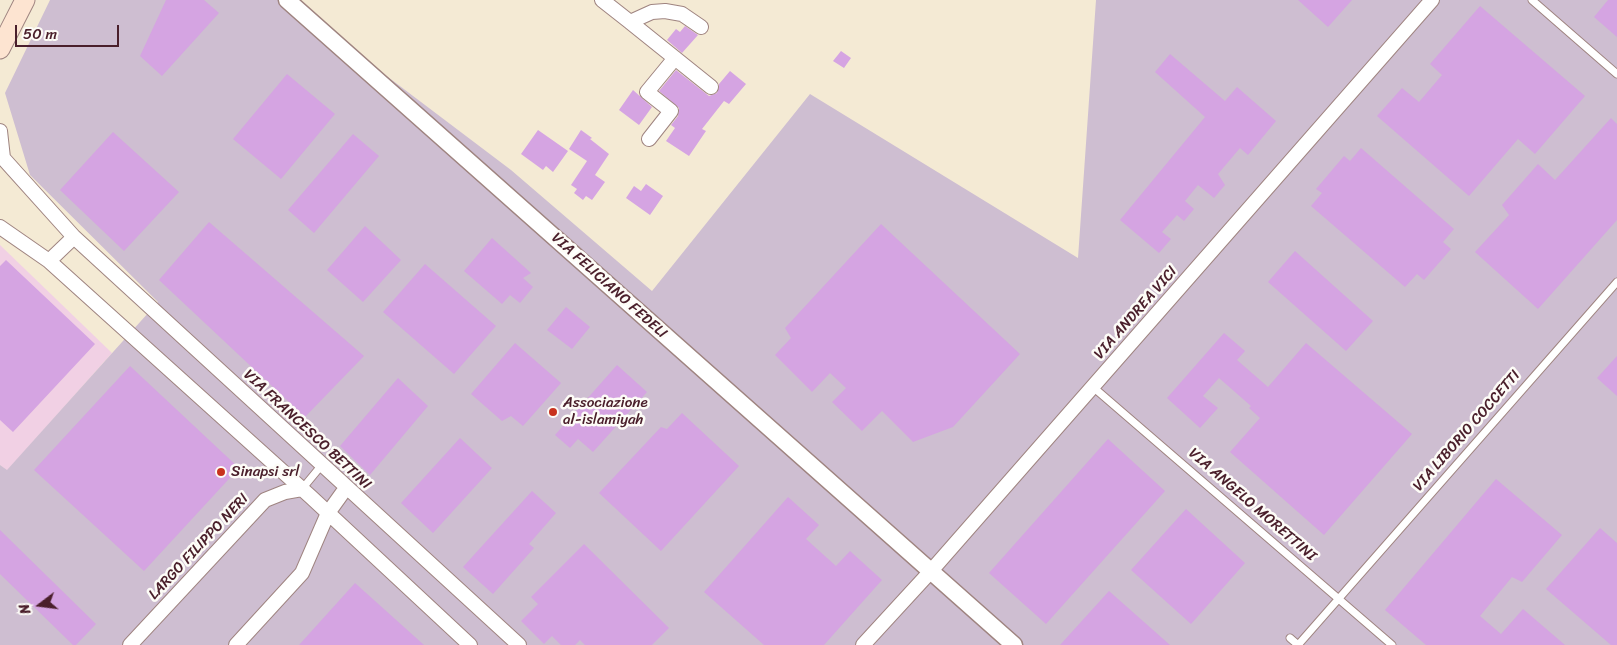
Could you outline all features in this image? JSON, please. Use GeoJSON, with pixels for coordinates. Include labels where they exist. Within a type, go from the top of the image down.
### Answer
{"type":"FeatureCollection","features":[{"type":"Feature","properties":{"kind":"main road"},"geometry":{"type":"LineString","coordinates":[[0,50],[25,0]]}},
{"type":"Feature","properties":{"kind":"street","name":"VIA FELICIANO FEDELI"},"geometry":{"type":"LineString","coordinates":[[287,0],[1014,645]]}},
{"type":"Feature","properties":{"kind":"street"},"geometry":{"type":"LineString","coordinates":[[602,0],[711,87]]}},
{"type":"Feature","properties":{"kind":"street","name":"VIA ANDREA VICI"},"geometry":{"type":"LineString","coordinates":[[863,645],[932,572],[1432,0]]}},
{"type":"Feature","properties":{"kind":"street"},"geometry":{"type":"LineString","coordinates":[[630,22],[652,12],[665,11],[682,14],[701,27]]}},
{"type":"Feature","properties":{"kind":"street"},"geometry":{"type":"LineString","coordinates":[[648,139],[671,111],[647,92],[675,58]]}},
{"type":"Feature","properties":{"kind":"street","name":"VIA FRANCESCO BETTINI"},"geometry":{"type":"LineString","coordinates":[[0,131],[2,160],[74,238],[321,466],[519,645]]}},
{"type":"Feature","properties":{"kind":"street"},"geometry":{"type":"LineString","coordinates":[[0,227],[49,261],[302,489],[470,645]]}},
{"type":"Feature","properties":{"kind":"street"},"geometry":{"type":"LineString","coordinates":[[49,261],[74,238]]}},
{"type":"Feature","properties":{"kind":"street"},"geometry":{"type":"LineString","coordinates":[[236,645],[302,573],[328,513],[346,488]]}},
{"type":"Feature","properties":{"kind":"street","name":"LARGO FILIPPO NERI"},"geometry":{"type":"LineString","coordinates":[[130,645],[265,500],[285,492],[302,489]]}},
{"type":"Feature","properties":{"kind":"lane"},"geometry":{"type":"LineString","coordinates":[[1532,0],[1617,74]]}},
{"type":"Feature","properties":{"kind":"lane","name":"VIA LIBORIO COCCETTI"},"geometry":{"type":"LineString","coordinates":[[1298,645],[1617,282]]}},
{"type":"Feature","properties":{"kind":"lane","name":"VIA ANGELO MORETTINI"},"geometry":{"type":"LineString","coordinates":[[1094,386],[1392,645]]}},
{"type":"Feature","properties":{"kind":"lane"},"geometry":{"type":"LineString","coordinates":[[302,489],[321,466]]}},
{"type":"Feature","properties":{"kind":"lane"},"geometry":{"type":"LineString","coordinates":[[1290,638],[1298,645]]}},
{"type":"Feature","properties":{"kind":"shaded area"},"geometry":{"type":"Polygon","coordinates":[[[50,0],[286,0],[511,170],[652,291],[810,94],[1078,258],[1096,0],[1617,0],[1617,645],[0,645],[0,465],[7,470],[158,302],[30,175],[5,93],[50,0]]]}},
{"type":"Feature","properties":{"kind":"shaded area"},"geometry":{"type":"Polygon","coordinates":[[[0,245],[112,353],[7,471],[0,465],[0,245]]]}},
{"type":"Feature","properties":{"kind":"building"},"geometry":{"type":"Polygon","coordinates":[[[166,0],[204,0],[219,13],[162,76],[140,56],[166,0]]]}},
{"type":"Feature","properties":{"kind":"building"},"geometry":{"type":"Polygon","coordinates":[[[1298,0],[1352,0],[1328,27],[1298,0]]]}},
{"type":"Feature","properties":{"kind":"building"},"geometry":{"type":"Polygon","coordinates":[[[1608,0],[1617,0],[1617,37],[1594,17],[1608,0]]]}},
{"type":"Feature","properties":{"kind":"building"},"geometry":{"type":"Polygon","coordinates":[[[1480,6],[1585,96],[1535,154],[1518,139],[1469,196],[1377,116],[1402,88],[1419,102],[1442,75],[1430,64],[1480,6]]]}},
{"type":"Feature","properties":{"kind":"building"},"geometry":{"type":"Polygon","coordinates":[[[685,26],[698,35],[682,53],[667,40],[676,29],[680,32],[685,26]]]}},
{"type":"Feature","properties":{"kind":"building"},"geometry":{"type":"Polygon","coordinates":[[[841,51],[851,58],[844,68],[833,61],[841,51]]]}},
{"type":"Feature","properties":{"kind":"building"},"geometry":{"type":"Polygon","coordinates":[[[1170,54],[1225,101],[1237,87],[1276,121],[1248,155],[1240,148],[1218,174],[1225,185],[1214,198],[1198,185],[1185,201],[1194,209],[1184,221],[1177,215],[1162,232],[1171,239],[1159,253],[1120,220],[1205,117],[1155,72],[1170,54]]]}},
{"type":"Feature","properties":{"kind":"building"},"geometry":{"type":"Polygon","coordinates":[[[676,70],[709,96],[717,93],[719,84],[730,71],[746,84],[729,104],[724,101],[702,129],[706,131],[689,156],[666,141],[675,128],[671,125],[678,116],[679,108],[659,91],[676,70]]]}},
{"type":"Feature","properties":{"kind":"building"},"geometry":{"type":"Polygon","coordinates":[[[287,74],[335,114],[281,179],[233,139],[287,74]]]}},
{"type":"Feature","properties":{"kind":"building"},"geometry":{"type":"Polygon","coordinates":[[[633,90],[652,107],[639,125],[619,110],[633,90]]]}},
{"type":"Feature","properties":{"kind":"building"},"geometry":{"type":"Polygon","coordinates":[[[1611,118],[1617,124],[1617,220],[1538,309],[1475,252],[1509,215],[1502,205],[1538,164],[1555,180],[1611,118]]]}},
{"type":"Feature","properties":{"kind":"building"},"geometry":{"type":"Polygon","coordinates":[[[538,130],[568,151],[553,172],[546,166],[543,170],[521,154],[538,130]]]}},
{"type":"Feature","properties":{"kind":"building"},"geometry":{"type":"Polygon","coordinates":[[[581,130],[609,154],[595,175],[605,182],[592,200],[586,196],[583,200],[574,193],[577,189],[571,185],[587,161],[569,149],[581,130]]]}},
{"type":"Feature","properties":{"kind":"building"},"geometry":{"type":"Polygon","coordinates":[[[113,132],[179,192],[124,251],[60,190],[113,132]]]}},
{"type":"Feature","properties":{"kind":"building"},"geometry":{"type":"Polygon","coordinates":[[[353,134],[379,156],[314,233],[288,210],[353,134]]]}},
{"type":"Feature","properties":{"kind":"building"},"geometry":{"type":"Polygon","coordinates":[[[1361,148],[1454,229],[1443,242],[1451,249],[1424,280],[1417,274],[1405,287],[1311,206],[1322,193],[1316,189],[1344,156],[1350,161],[1361,148]]]}},
{"type":"Feature","properties":{"kind":"building"},"geometry":{"type":"Polygon","coordinates":[[[646,184],[663,196],[650,215],[626,198],[634,186],[641,191],[646,184]]]}},
{"type":"Feature","properties":{"kind":"building"},"geometry":{"type":"Polygon","coordinates":[[[209,222],[364,356],[305,417],[159,280],[209,222]]]}},
{"type":"Feature","properties":{"kind":"building"},"geometry":{"type":"Polygon","coordinates":[[[881,224],[1020,354],[953,427],[913,442],[882,411],[862,431],[832,402],[846,388],[830,373],[812,392],[775,355],[791,338],[785,328],[881,224]]]}},
{"type":"Feature","properties":{"kind":"building"},"geometry":{"type":"Polygon","coordinates":[[[365,226],[401,260],[363,302],[327,270],[365,226]]]}},
{"type":"Feature","properties":{"kind":"building"},"geometry":{"type":"Polygon","coordinates":[[[492,238],[531,273],[523,278],[533,287],[520,303],[510,295],[502,304],[464,271],[492,238]]]}},
{"type":"Feature","properties":{"kind":"building"},"geometry":{"type":"Polygon","coordinates":[[[1295,251],[1373,321],[1346,351],[1268,282],[1295,251]]]}},
{"type":"Feature","properties":{"kind":"building"},"geometry":{"type":"Polygon","coordinates":[[[6,260],[95,344],[13,432],[0,420],[0,266],[6,260]]]}},
{"type":"Feature","properties":{"kind":"building"},"geometry":{"type":"Polygon","coordinates":[[[425,264],[496,326],[454,374],[383,312],[425,264]]]}},
{"type":"Feature","properties":{"kind":"building"},"geometry":{"type":"Polygon","coordinates":[[[566,307],[590,327],[572,349],[547,330],[566,307]]]}},
{"type":"Feature","properties":{"kind":"building"},"geometry":{"type":"Polygon","coordinates":[[[1224,333],[1245,351],[1237,360],[1268,387],[1306,343],[1412,434],[1324,535],[1230,452],[1260,418],[1249,408],[1251,406],[1219,378],[1203,396],[1218,408],[1200,428],[1167,398],[1224,333]]]}},
{"type":"Feature","properties":{"kind":"building"},"geometry":{"type":"Polygon","coordinates":[[[515,343],[561,383],[523,426],[511,416],[502,421],[471,394],[515,343]]]}},
{"type":"Feature","properties":{"kind":"building"},"geometry":{"type":"Polygon","coordinates":[[[1617,356],[1617,396],[1597,378],[1617,356]]]}},
{"type":"Feature","properties":{"kind":"building"},"geometry":{"type":"Polygon","coordinates":[[[617,365],[647,392],[593,452],[578,439],[570,448],[555,435],[617,365]]]}},
{"type":"Feature","properties":{"kind":"building"},"geometry":{"type":"Polygon","coordinates":[[[130,366],[239,468],[144,571],[34,470],[130,366]]]}},
{"type":"Feature","properties":{"kind":"building"},"geometry":{"type":"Polygon","coordinates":[[[398,378],[428,406],[370,475],[340,446],[398,378]]]}},
{"type":"Feature","properties":{"kind":"building"},"geometry":{"type":"Polygon","coordinates":[[[682,413],[739,466],[661,551],[599,493],[661,427],[667,429],[682,413]]]}},
{"type":"Feature","properties":{"kind":"building"},"geometry":{"type":"Polygon","coordinates":[[[460,438],[492,468],[433,533],[401,503],[460,438]]]}},
{"type":"Feature","properties":{"kind":"building"},"geometry":{"type":"Polygon","coordinates":[[[1108,439],[1165,491],[1046,624],[989,573],[1108,439]]]}},
{"type":"Feature","properties":{"kind":"building"},"geometry":{"type":"Polygon","coordinates":[[[1496,479],[1562,535],[1522,582],[1512,577],[1480,616],[1501,634],[1523,609],[1565,645],[1426,645],[1385,610],[1496,479]]]}},
{"type":"Feature","properties":{"kind":"building"},"geometry":{"type":"Polygon","coordinates":[[[532,491],[556,513],[529,544],[534,548],[493,594],[463,567],[532,491]]]}},
{"type":"Feature","properties":{"kind":"building"},"geometry":{"type":"Polygon","coordinates":[[[788,497],[819,525],[806,539],[836,566],[850,551],[882,580],[824,645],[764,645],[704,592],[788,497]]]}},
{"type":"Feature","properties":{"kind":"building"},"geometry":{"type":"Polygon","coordinates":[[[1186,509],[1245,563],[1191,624],[1131,570],[1186,509]]]}},
{"type":"Feature","properties":{"kind":"building"},"geometry":{"type":"Polygon","coordinates":[[[1600,528],[1617,543],[1617,645],[1611,645],[1546,589],[1600,528]]]}},
{"type":"Feature","properties":{"kind":"building"},"geometry":{"type":"Polygon","coordinates":[[[0,530],[96,624],[76,645],[73,645],[0,574],[0,530]]]}},
{"type":"Feature","properties":{"kind":"building"},"geometry":{"type":"Polygon","coordinates":[[[584,544],[669,628],[652,645],[585,645],[580,640],[575,645],[561,645],[552,636],[544,644],[521,621],[538,604],[531,597],[584,544]]]}},
{"type":"Feature","properties":{"kind":"building"},"geometry":{"type":"Polygon","coordinates":[[[355,583],[424,645],[299,645],[355,583]]]}},
{"type":"Feature","properties":{"kind":"building"},"geometry":{"type":"Polygon","coordinates":[[[1109,591],[1170,645],[1060,645],[1109,591]]]}},
{"type":"Feature","properties":{"kind":"place","name":"Associazione al-islamiyah"},"geometry":{"type":"Point","coordinates":[553,412]}},
{"type":"Feature","properties":{"kind":"place","name":"Sinapsi srl"},"geometry":{"type":"Point","coordinates":[221,472]}}]}
